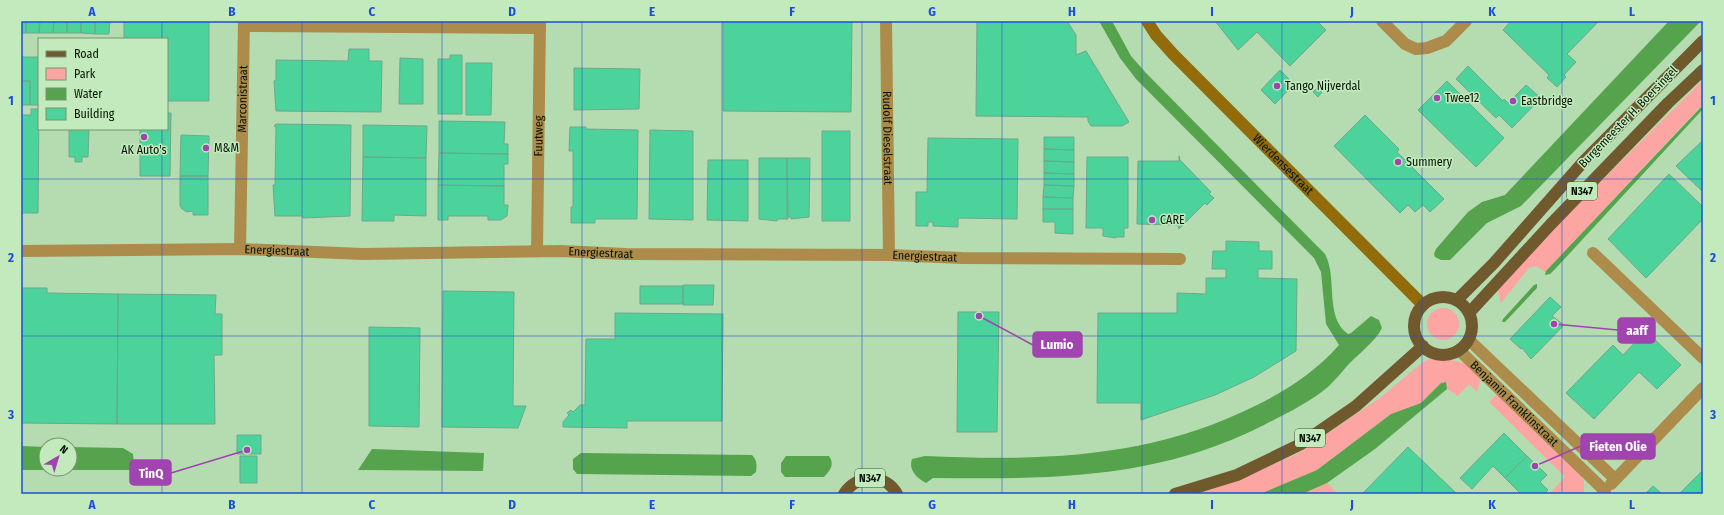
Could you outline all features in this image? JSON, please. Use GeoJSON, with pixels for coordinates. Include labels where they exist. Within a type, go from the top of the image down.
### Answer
{"type":"FeatureCollection","features":[{"type":"Feature","properties":{"kind":"main road","name":"Burgemeester H. Boersingel"},"geometry":{"type":"LineString","coordinates":[[1457,300],[1489,269],[1584,161],[1703,41]]}},
{"type":"Feature","properties":{"kind":"main road","name":"Burgemeester H. Boersingel"},"geometry":{"type":"LineString","coordinates":[[1469,313],[1551,224],[1668,103],[1703,70]]}},
{"type":"Feature","properties":{"kind":"main road"},"geometry":{"type":"LineString","coordinates":[[1440,297],[1457,300],[1469,313],[1472,328],[1468,340],[1459,350],[1451,354],[1441,354],[1430,351],[1423,346],[1416,332],[1415,323],[1417,314],[1423,305],[1431,300],[1440,297]]}},
{"type":"Feature","properties":{"kind":"main road","name":"N347"},"geometry":{"type":"LineString","coordinates":[[1175,494],[1237,476],[1301,444],[1356,406],[1423,346]]}},
{"type":"Feature","properties":{"kind":"main road","name":"N347"},"geometry":{"type":"LineString","coordinates":[[844,494],[858,481],[871,478],[884,482],[897,494]]}},
{"type":"Feature","properties":{"kind":"street","name":"Rudolf Dieselstraat"},"geometry":{"type":"LineString","coordinates":[[886,21],[888,255]]}},
{"type":"Feature","properties":{"kind":"street","name":"Wierdensestraat"},"geometry":{"type":"LineString","coordinates":[[1147,21],[1156,35],[1173,54],[1423,305]]}},
{"type":"Feature","properties":{"kind":"street"},"geometry":{"type":"LineString","coordinates":[[1382,21],[1405,44],[1416,49],[1427,48],[1446,41],[1466,21]]}},
{"type":"Feature","properties":{"kind":"street"},"geometry":{"type":"LineString","coordinates":[[244,24],[540,25]]}},
{"type":"Feature","properties":{"kind":"street","name":"Marconistraat"},"geometry":{"type":"LineString","coordinates":[[240,249],[244,24]]}},
{"type":"Feature","properties":{"kind":"street","name":"Fuutweg"},"geometry":{"type":"LineString","coordinates":[[537,251],[540,25]]}},
{"type":"Feature","properties":{"kind":"street","name":"Energiestraat"},"geometry":{"type":"LineString","coordinates":[[21,250],[240,249],[363,254],[537,251],[626,254],[888,255],[963,258],[1180,259]]}},
{"type":"Feature","properties":{"kind":"street"},"geometry":{"type":"LineString","coordinates":[[1593,253],[1703,358]]}},
{"type":"Feature","properties":{"kind":"street","name":"Benjamin Franklinstraat"},"geometry":{"type":"LineString","coordinates":[[1468,340],[1615,479]]}},
{"type":"Feature","properties":{"kind":"street","name":"Benjamin Franklinstraat"},"geometry":{"type":"LineString","coordinates":[[1459,350],[1603,492]]}},
{"type":"Feature","properties":{"kind":"street"},"geometry":{"type":"LineString","coordinates":[[1603,492],[1703,388]]}},
{"type":"Feature","properties":{"kind":"green space"},"geometry":{"type":"Polygon","coordinates":[[[1703,80],[1703,104],[1545,272],[1536,266],[1529,268],[1501,303],[1497,288],[1532,250],[1703,80]]]}},
{"type":"Feature","properties":{"kind":"green space"},"geometry":{"type":"Polygon","coordinates":[[[1443,308],[1452,311],[1456,315],[1459,324],[1456,333],[1452,337],[1443,340],[1434,337],[1430,333],[1427,324],[1430,315],[1434,311],[1443,308]]]}},
{"type":"Feature","properties":{"kind":"green space"},"geometry":{"type":"Polygon","coordinates":[[[1430,359],[1446,359],[1468,364],[1481,377],[1477,392],[1469,384],[1458,396],[1447,389],[1446,382],[1441,383],[1421,403],[1391,414],[1317,470],[1260,494],[1193,494],[1246,476],[1299,453],[1381,397],[1423,362],[1430,359]]]}},
{"type":"Feature","properties":{"kind":"green space"},"geometry":{"type":"Polygon","coordinates":[[[1498,393],[1579,472],[1584,481],[1584,494],[1565,494],[1562,491],[1559,494],[1549,494],[1565,477],[1489,402],[1498,393]]]}},
{"type":"Feature","properties":{"kind":"green space"},"geometry":{"type":"Polygon","coordinates":[[[1327,483],[1338,494],[1302,494],[1327,483]]]}},
{"type":"Feature","properties":{"kind":"water"},"geometry":{"type":"Polygon","coordinates":[[[1099,21],[1112,21],[1131,56],[1146,73],[1325,254],[1331,274],[1336,318],[1341,327],[1348,334],[1351,333],[1371,316],[1379,320],[1382,328],[1371,343],[1322,392],[1264,425],[1223,443],[1183,457],[1143,466],[1102,472],[1020,478],[933,478],[926,483],[919,479],[912,470],[912,459],[925,456],[1011,458],[1094,453],[1136,446],[1176,436],[1217,423],[1280,393],[1321,364],[1339,345],[1326,324],[1321,272],[1314,258],[1136,79],[1120,58],[1099,21]]]}},
{"type":"Feature","properties":{"kind":"water"},"geometry":{"type":"Polygon","coordinates":[[[1669,21],[1701,21],[1521,206],[1487,223],[1450,260],[1441,260],[1435,257],[1434,254],[1436,249],[1468,212],[1482,202],[1505,195],[1669,21]]]}},
{"type":"Feature","properties":{"kind":"water"},"geometry":{"type":"Polygon","coordinates":[[[1703,105],[1703,109],[1557,267],[1550,274],[1545,275],[1546,271],[1703,105]]]}},
{"type":"Feature","properties":{"kind":"water"},"geometry":{"type":"Polygon","coordinates":[[[1537,284],[1537,288],[1505,322],[1502,322],[1503,319],[1534,285],[1537,284]]]}},
{"type":"Feature","properties":{"kind":"water"},"geometry":{"type":"Polygon","coordinates":[[[1446,382],[1447,389],[1375,449],[1327,483],[1302,494],[1260,494],[1317,470],[1391,414],[1421,403],[1441,383],[1446,382]]]}},
{"type":"Feature","properties":{"kind":"water"},"geometry":{"type":"Polygon","coordinates":[[[21,446],[38,447],[38,470],[21,470],[21,446]]]}},
{"type":"Feature","properties":{"kind":"water"},"geometry":{"type":"Polygon","coordinates":[[[78,447],[123,448],[133,454],[134,467],[130,470],[78,470],[78,447]]]}},
{"type":"Feature","properties":{"kind":"water"},"geometry":{"type":"Polygon","coordinates":[[[372,449],[484,453],[483,471],[358,470],[372,449]]]}},
{"type":"Feature","properties":{"kind":"water"},"geometry":{"type":"Polygon","coordinates":[[[581,453],[752,455],[756,461],[756,472],[751,476],[577,474],[573,469],[573,459],[581,453]]]}},
{"type":"Feature","properties":{"kind":"water"},"geometry":{"type":"Polygon","coordinates":[[[786,456],[829,456],[832,465],[824,477],[785,477],[781,472],[781,463],[786,456]]]}},
{"type":"Feature","properties":{"kind":"building"},"geometry":{"type":"Polygon","coordinates":[[[21,21],[26,21],[26,33],[21,33],[21,21]]]}},
{"type":"Feature","properties":{"kind":"building"},"geometry":{"type":"Polygon","coordinates":[[[26,21],[40,21],[39,33],[26,33],[26,21]]]}},
{"type":"Feature","properties":{"kind":"building"},"geometry":{"type":"Polygon","coordinates":[[[40,21],[54,21],[53,33],[39,33],[40,21]]]}},
{"type":"Feature","properties":{"kind":"building"},"geometry":{"type":"Polygon","coordinates":[[[54,21],[67,21],[67,33],[53,33],[54,21]]]}},
{"type":"Feature","properties":{"kind":"building"},"geometry":{"type":"Polygon","coordinates":[[[67,21],[81,21],[81,33],[67,33],[67,21]]]}},
{"type":"Feature","properties":{"kind":"building"},"geometry":{"type":"Polygon","coordinates":[[[81,21],[95,21],[95,34],[81,33],[81,21]]]}},
{"type":"Feature","properties":{"kind":"building"},"geometry":{"type":"Polygon","coordinates":[[[95,21],[110,21],[109,34],[95,34],[95,21]]]}},
{"type":"Feature","properties":{"kind":"building"},"geometry":{"type":"Polygon","coordinates":[[[124,21],[209,21],[209,101],[168,101],[168,38],[124,38],[124,21]]]}},
{"type":"Feature","properties":{"kind":"building"},"geometry":{"type":"Polygon","coordinates":[[[723,21],[852,21],[851,112],[723,111],[723,21]]]}},
{"type":"Feature","properties":{"kind":"building"},"geometry":{"type":"Polygon","coordinates":[[[977,21],[1067,21],[1076,35],[1076,55],[1086,51],[1129,122],[1122,126],[1091,126],[1088,121],[1088,117],[976,116],[977,21]]]}},
{"type":"Feature","properties":{"kind":"building"},"geometry":{"type":"Polygon","coordinates":[[[1215,21],[1317,21],[1326,30],[1290,66],[1257,32],[1238,50],[1215,21]]]}},
{"type":"Feature","properties":{"kind":"building"},"geometry":{"type":"Polygon","coordinates":[[[1511,21],[1599,21],[1567,54],[1576,62],[1564,75],[1566,77],[1557,87],[1547,78],[1549,75],[1503,30],[1511,21]]]}},
{"type":"Feature","properties":{"kind":"building"},"geometry":{"type":"Polygon","coordinates":[[[349,49],[369,49],[369,61],[382,61],[381,112],[276,111],[274,81],[276,80],[276,60],[348,61],[349,49]]]}},
{"type":"Feature","properties":{"kind":"building"},"geometry":{"type":"Polygon","coordinates":[[[450,55],[462,55],[462,114],[438,114],[438,59],[450,59],[450,55]]]}},
{"type":"Feature","properties":{"kind":"building"},"geometry":{"type":"Polygon","coordinates":[[[21,57],[38,57],[38,105],[30,105],[30,81],[21,81],[21,57]]]}},
{"type":"Feature","properties":{"kind":"building"},"geometry":{"type":"Polygon","coordinates":[[[400,58],[423,59],[423,104],[399,104],[400,58]]]}},
{"type":"Feature","properties":{"kind":"building"},"geometry":{"type":"Polygon","coordinates":[[[466,63],[492,63],[491,115],[466,115],[466,63]]]}},
{"type":"Feature","properties":{"kind":"building"},"geometry":{"type":"Polygon","coordinates":[[[1468,66],[1503,101],[1504,99],[1508,103],[1526,85],[1541,98],[1512,128],[1499,115],[1496,118],[1456,79],[1468,66]]]}},
{"type":"Feature","properties":{"kind":"building"},"geometry":{"type":"Polygon","coordinates":[[[574,68],[640,69],[639,109],[574,110],[574,68]]]}},
{"type":"Feature","properties":{"kind":"building"},"geometry":{"type":"Polygon","coordinates":[[[1280,70],[1294,84],[1275,104],[1261,90],[1280,70]]]}},
{"type":"Feature","properties":{"kind":"building"},"geometry":{"type":"Polygon","coordinates":[[[21,81],[30,81],[30,105],[21,105],[21,81]]]}},
{"type":"Feature","properties":{"kind":"building"},"geometry":{"type":"Polygon","coordinates":[[[1447,81],[1504,138],[1476,167],[1418,110],[1447,81]]]}},
{"type":"Feature","properties":{"kind":"building"},"geometry":{"type":"Polygon","coordinates":[[[1317,88],[1322,92],[1318,97],[1313,92],[1317,88]]]}},
{"type":"Feature","properties":{"kind":"building"},"geometry":{"type":"Polygon","coordinates":[[[31,109],[38,109],[38,213],[21,213],[21,115],[31,115],[31,109]]]}},
{"type":"Feature","properties":{"kind":"building"},"geometry":{"type":"Polygon","coordinates":[[[168,113],[171,113],[170,176],[140,176],[140,130],[168,130],[168,113]]]}},
{"type":"Feature","properties":{"kind":"building"},"geometry":{"type":"Polygon","coordinates":[[[1365,115],[1399,149],[1397,152],[1444,199],[1430,212],[1423,205],[1415,212],[1408,205],[1400,213],[1334,146],[1365,115]]]}},
{"type":"Feature","properties":{"kind":"building"},"geometry":{"type":"Polygon","coordinates":[[[439,121],[505,122],[504,144],[508,144],[508,154],[439,153],[439,121]]]}},
{"type":"Feature","properties":{"kind":"building"},"geometry":{"type":"Polygon","coordinates":[[[276,124],[351,125],[350,216],[303,218],[303,216],[275,216],[273,185],[275,185],[276,127],[274,126],[276,124]]]}},
{"type":"Feature","properties":{"kind":"building"},"geometry":{"type":"Polygon","coordinates":[[[363,125],[427,126],[426,158],[363,157],[363,125]]]}},
{"type":"Feature","properties":{"kind":"building"},"geometry":{"type":"Polygon","coordinates":[[[570,127],[586,127],[586,129],[638,130],[637,219],[595,219],[595,223],[571,223],[571,207],[573,207],[573,151],[569,151],[570,127]]]}},
{"type":"Feature","properties":{"kind":"building"},"geometry":{"type":"Polygon","coordinates":[[[69,130],[89,130],[88,157],[82,157],[82,162],[75,162],[75,157],[69,157],[69,130]]]}},
{"type":"Feature","properties":{"kind":"building"},"geometry":{"type":"Polygon","coordinates":[[[650,130],[693,131],[693,220],[649,219],[650,130]]]}},
{"type":"Feature","properties":{"kind":"building"},"geometry":{"type":"Polygon","coordinates":[[[822,131],[850,131],[850,221],[822,221],[822,131]]]}},
{"type":"Feature","properties":{"kind":"building"},"geometry":{"type":"Polygon","coordinates":[[[181,135],[209,136],[208,176],[180,176],[181,135]]]}},
{"type":"Feature","properties":{"kind":"building"},"geometry":{"type":"Polygon","coordinates":[[[1044,137],[1074,137],[1074,150],[1044,149],[1044,137]]]}},
{"type":"Feature","properties":{"kind":"building"},"geometry":{"type":"Polygon","coordinates":[[[928,138],[1018,139],[1017,219],[958,218],[958,227],[933,226],[933,222],[928,222],[928,226],[916,226],[916,192],[927,192],[928,138]]]}},
{"type":"Feature","properties":{"kind":"building"},"geometry":{"type":"Polygon","coordinates":[[[1703,140],[1703,192],[1676,166],[1703,140]]]}},
{"type":"Feature","properties":{"kind":"building"},"geometry":{"type":"Polygon","coordinates":[[[1044,149],[1074,150],[1074,162],[1044,161],[1044,149]]]}},
{"type":"Feature","properties":{"kind":"building"},"geometry":{"type":"Polygon","coordinates":[[[439,153],[508,154],[508,164],[504,164],[504,186],[438,185],[439,153]]]}},
{"type":"Feature","properties":{"kind":"building"},"geometry":{"type":"Polygon","coordinates":[[[1179,156],[1180,160],[1211,192],[1209,194],[1214,198],[1207,205],[1205,203],[1179,229],[1178,225],[1137,224],[1138,161],[1179,161],[1179,156]]]}},
{"type":"Feature","properties":{"kind":"building"},"geometry":{"type":"Polygon","coordinates":[[[363,157],[426,158],[426,216],[394,215],[394,221],[362,221],[363,157]]]}},
{"type":"Feature","properties":{"kind":"building"},"geometry":{"type":"Polygon","coordinates":[[[1087,157],[1128,157],[1128,228],[1124,228],[1124,237],[1116,238],[1103,236],[1103,228],[1086,228],[1087,157]]]}},
{"type":"Feature","properties":{"kind":"building"},"geometry":{"type":"Polygon","coordinates":[[[759,158],[787,158],[788,219],[777,219],[777,221],[759,219],[759,158]]]}},
{"type":"Feature","properties":{"kind":"building"},"geometry":{"type":"Polygon","coordinates":[[[787,158],[810,158],[809,217],[791,219],[791,217],[787,217],[787,158]]]}},
{"type":"Feature","properties":{"kind":"building"},"geometry":{"type":"Polygon","coordinates":[[[708,160],[748,160],[748,221],[707,220],[708,160]]]}},
{"type":"Feature","properties":{"kind":"building"},"geometry":{"type":"Polygon","coordinates":[[[1044,161],[1074,162],[1074,174],[1044,173],[1044,161]]]}},
{"type":"Feature","properties":{"kind":"building"},"geometry":{"type":"Polygon","coordinates":[[[1044,173],[1074,174],[1074,186],[1044,185],[1044,173]]]}},
{"type":"Feature","properties":{"kind":"building"},"geometry":{"type":"Polygon","coordinates":[[[1669,174],[1703,207],[1703,219],[1646,278],[1608,239],[1669,174]]]}},
{"type":"Feature","properties":{"kind":"building"},"geometry":{"type":"Polygon","coordinates":[[[180,176],[208,176],[208,215],[193,215],[193,211],[187,212],[182,209],[180,206],[180,176]]]}},
{"type":"Feature","properties":{"kind":"building"},"geometry":{"type":"Polygon","coordinates":[[[438,185],[504,186],[504,205],[508,205],[507,216],[501,220],[488,220],[488,216],[448,216],[448,220],[438,220],[438,185]]]}},
{"type":"Feature","properties":{"kind":"building"},"geometry":{"type":"Polygon","coordinates":[[[1044,185],[1074,186],[1073,198],[1043,197],[1044,185]]]}},
{"type":"Feature","properties":{"kind":"building"},"geometry":{"type":"Polygon","coordinates":[[[1043,197],[1073,198],[1073,209],[1043,209],[1043,197]]]}},
{"type":"Feature","properties":{"kind":"building"},"geometry":{"type":"Polygon","coordinates":[[[1043,209],[1073,209],[1073,234],[1055,233],[1055,222],[1043,222],[1043,209]]]}},
{"type":"Feature","properties":{"kind":"building"},"geometry":{"type":"Polygon","coordinates":[[[1226,241],[1259,242],[1259,251],[1272,251],[1272,269],[1258,269],[1258,278],[1297,279],[1296,351],[1254,377],[1215,395],[1141,420],[1141,403],[1097,403],[1098,313],[1177,313],[1177,293],[1206,294],[1206,278],[1226,278],[1226,269],[1212,269],[1213,251],[1226,251],[1226,241]]]}},
{"type":"Feature","properties":{"kind":"building"},"geometry":{"type":"Polygon","coordinates":[[[683,285],[714,285],[713,305],[683,305],[683,285]]]}},
{"type":"Feature","properties":{"kind":"building"},"geometry":{"type":"Polygon","coordinates":[[[640,286],[683,286],[683,304],[640,304],[640,286]]]}},
{"type":"Feature","properties":{"kind":"building"},"geometry":{"type":"Polygon","coordinates":[[[21,288],[47,288],[47,293],[118,294],[117,424],[21,423],[21,288]]]}},
{"type":"Feature","properties":{"kind":"building"},"geometry":{"type":"Polygon","coordinates":[[[443,291],[514,292],[513,406],[526,406],[518,428],[442,427],[443,291]]]}},
{"type":"Feature","properties":{"kind":"building"},"geometry":{"type":"Polygon","coordinates":[[[118,294],[216,295],[215,314],[222,314],[222,355],[214,355],[215,424],[117,424],[118,294]]]}},
{"type":"Feature","properties":{"kind":"building"},"geometry":{"type":"Polygon","coordinates":[[[1550,297],[1561,307],[1552,316],[1564,325],[1531,359],[1522,348],[1521,349],[1510,339],[1550,297]]]}},
{"type":"Feature","properties":{"kind":"building"},"geometry":{"type":"Polygon","coordinates":[[[958,312],[999,312],[997,432],[957,432],[958,312]]]}},
{"type":"Feature","properties":{"kind":"building"},"geometry":{"type":"Polygon","coordinates":[[[615,313],[723,314],[722,421],[627,421],[627,428],[563,427],[563,422],[569,415],[567,413],[571,410],[573,412],[580,405],[585,405],[586,339],[615,339],[615,313]]]}},
{"type":"Feature","properties":{"kind":"building"},"geometry":{"type":"Polygon","coordinates":[[[369,327],[420,328],[419,427],[369,426],[369,327]]]}},
{"type":"Feature","properties":{"kind":"building"},"geometry":{"type":"Polygon","coordinates":[[[1646,331],[1681,365],[1657,389],[1639,372],[1594,419],[1566,393],[1613,345],[1623,355],[1646,331]]]}},
{"type":"Feature","properties":{"kind":"building"},"geometry":{"type":"Polygon","coordinates":[[[1504,433],[1527,456],[1505,478],[1493,466],[1472,489],[1460,478],[1504,433]]]}},
{"type":"Feature","properties":{"kind":"building"},"geometry":{"type":"Polygon","coordinates":[[[237,435],[261,435],[261,454],[237,454],[237,435]]]}},
{"type":"Feature","properties":{"kind":"building"},"geometry":{"type":"Polygon","coordinates":[[[1408,447],[1457,494],[1362,494],[1408,447]]]}},
{"type":"Feature","properties":{"kind":"building"},"geometry":{"type":"Polygon","coordinates":[[[240,456],[257,456],[257,483],[240,483],[240,456]]]}},
{"type":"Feature","properties":{"kind":"building"},"geometry":{"type":"Polygon","coordinates":[[[1527,456],[1547,475],[1540,482],[1548,490],[1544,494],[1521,494],[1505,478],[1527,456]]]}},
{"type":"Feature","properties":{"kind":"building"},"geometry":{"type":"Polygon","coordinates":[[[1703,470],[1703,494],[1679,494],[1703,470]]]}},
{"type":"Feature","properties":{"kind":"building"},"geometry":{"type":"Polygon","coordinates":[[[1653,486],[1662,494],[1645,494],[1653,486]]]}},
{"type":"Feature","properties":{"kind":"place","name":"Tango Nijverdal"},"geometry":{"type":"Point","coordinates":[1277,86]}},
{"type":"Feature","properties":{"kind":"place","name":"Twee12"},"geometry":{"type":"Point","coordinates":[1437,98]}},
{"type":"Feature","properties":{"kind":"place","name":"Eastbridge"},"geometry":{"type":"Point","coordinates":[1513,101]}},
{"type":"Feature","properties":{"kind":"place","name":"AK Auto's"},"geometry":{"type":"Point","coordinates":[144,137]}},
{"type":"Feature","properties":{"kind":"place","name":"M&M"},"geometry":{"type":"Point","coordinates":[206,148]}},
{"type":"Feature","properties":{"kind":"place","name":"Summery"},"geometry":{"type":"Point","coordinates":[1398,162]}},
{"type":"Feature","properties":{"kind":"place","name":"CARE"},"geometry":{"type":"Point","coordinates":[1152,220]}},
{"type":"Feature","properties":{"kind":"place","name":"Lumio"},"geometry":{"type":"Point","coordinates":[979,316]}},
{"type":"Feature","properties":{"kind":"place","name":"aaff"},"geometry":{"type":"Point","coordinates":[1554,324]}},
{"type":"Feature","properties":{"kind":"place","name":"TinQ"},"geometry":{"type":"Point","coordinates":[247,450]}},
{"type":"Feature","properties":{"kind":"place","name":"Fieten Olie"},"geometry":{"type":"Point","coordinates":[1535,466]}}]}
